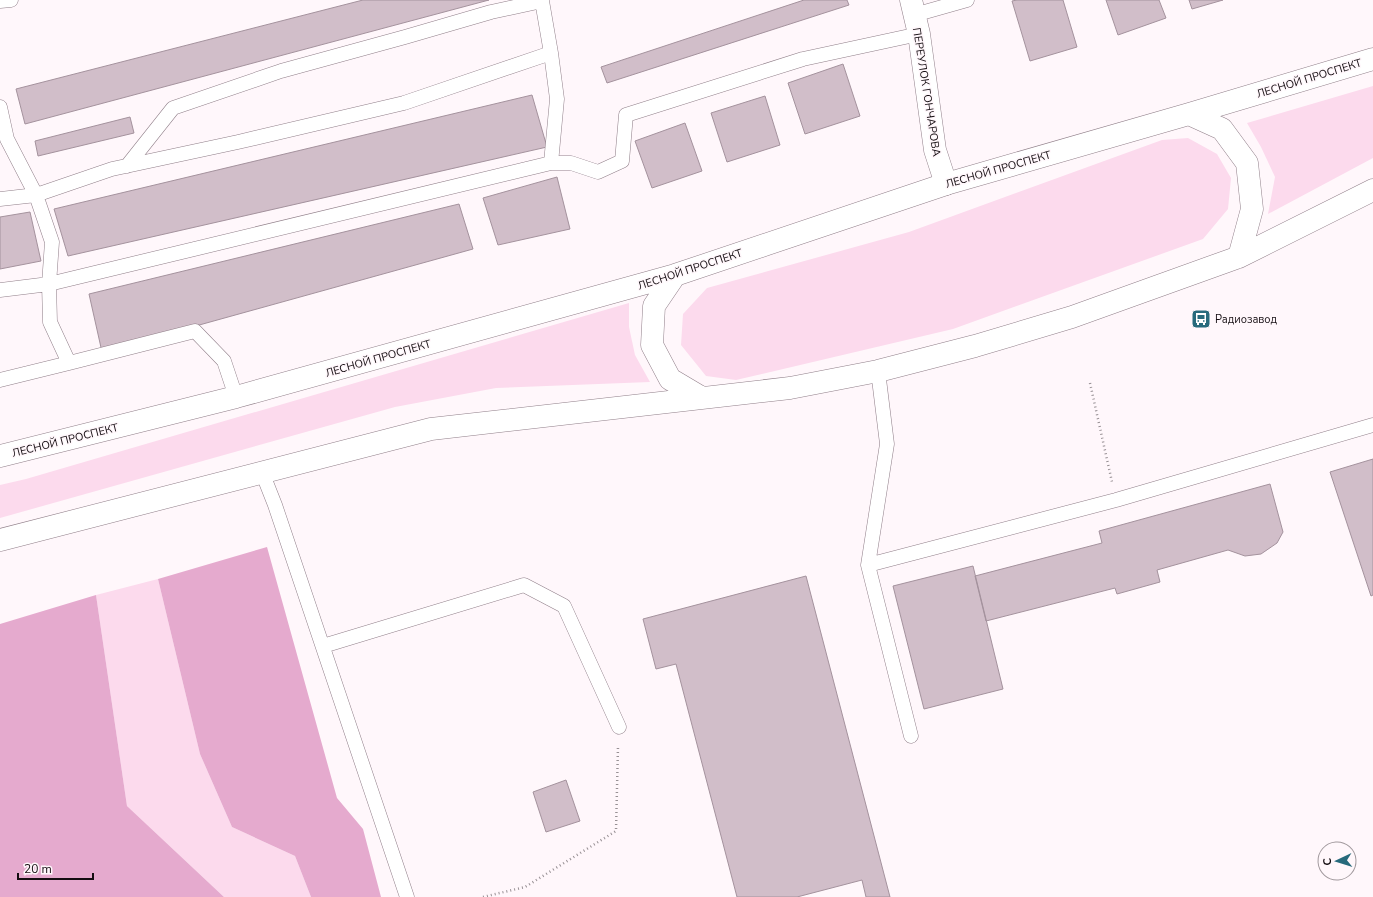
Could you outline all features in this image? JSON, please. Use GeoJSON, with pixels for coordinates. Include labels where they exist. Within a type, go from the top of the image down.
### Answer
{"type":"FeatureCollection","features":[{"type":"Feature","properties":{"kind":"main road","name":"ПЕРЕУЛОК ГОНЧАРОВА"},"geometry":{"type":"LineString","coordinates":[[915,17],[935,150],[946,184]]}},
{"type":"Feature","properties":{"kind":"main road","name":"ЛЕСНОЙ ПРОСПЕКТ"},"geometry":{"type":"LineString","coordinates":[[0,456],[236,397],[675,275],[946,184],[1373,59]]}},
{"type":"Feature","properties":{"kind":"main road"},"geometry":{"type":"LineString","coordinates":[[1189,114],[1222,129],[1247,163],[1252,208],[1239,257]]}},
{"type":"Feature","properties":{"kind":"main road"},"geometry":{"type":"LineString","coordinates":[[0,540],[432,429],[790,388],[878,371],[976,346],[1072,317],[1239,257],[1373,190]]}},
{"type":"Feature","properties":{"kind":"main road"},"geometry":{"type":"LineString","coordinates":[[675,275],[654,306],[652,345],[670,378],[702,398]]}},
{"type":"Feature","properties":{"kind":"lane"},"geometry":{"type":"LineString","coordinates":[[0,1],[11,0]]}},
{"type":"Feature","properties":{"kind":"lane"},"geometry":{"type":"LineString","coordinates":[[128,166],[173,108],[281,71],[491,12],[542,0],[557,99],[551,163]]}},
{"type":"Feature","properties":{"kind":"lane"},"geometry":{"type":"LineString","coordinates":[[0,290],[49,284],[551,163],[572,163],[598,172],[622,161],[626,115],[803,59],[915,17],[967,0]]}},
{"type":"Feature","properties":{"kind":"lane"},"geometry":{"type":"LineString","coordinates":[[0,200],[36,195],[112,169],[238,142],[404,103],[551,53]]}},
{"type":"Feature","properties":{"kind":"lane"},"geometry":{"type":"LineString","coordinates":[[0,107],[4,141],[36,195],[52,242],[49,284],[50,322],[69,363]]}},
{"type":"Feature","properties":{"kind":"lane"},"geometry":{"type":"LineString","coordinates":[[0,380],[195,331],[224,361],[236,397]]}},
{"type":"Feature","properties":{"kind":"lane"},"geometry":{"type":"LineString","coordinates":[[878,371],[887,444],[868,565],[911,736]]}},
{"type":"Feature","properties":{"kind":"lane"},"geometry":{"type":"LineString","coordinates":[[868,565],[1116,500],[1373,425]]}},
{"type":"Feature","properties":{"kind":"lane"},"geometry":{"type":"LineString","coordinates":[[262,472],[275,505],[407,897]]}},
{"type":"Feature","properties":{"kind":"lane"},"geometry":{"type":"LineString","coordinates":[[323,646],[524,585],[564,606],[619,727]]}},
{"type":"Feature","properties":{"kind":"path"},"geometry":{"type":"LineString","coordinates":[[1090,383],[1116,500]]}},
{"type":"Feature","properties":{"kind":"path"},"geometry":{"type":"LineString","coordinates":[[483,897],[524,887],[616,831],[619,727]]}},
{"type":"Feature","properties":{"kind":"shaded area"},"geometry":{"type":"Polygon","coordinates":[[[1373,86],[1373,158],[1268,214],[1275,177],[1261,147],[1247,123],[1373,86]]]}},
{"type":"Feature","properties":{"kind":"shaded area"},"geometry":{"type":"Polygon","coordinates":[[[1188,138],[1217,154],[1231,178],[1228,209],[1203,239],[953,329],[736,380],[706,376],[681,345],[683,314],[707,288],[909,232],[1162,140],[1188,138]]]}},
{"type":"Feature","properties":{"kind":"shaded area"},"geometry":{"type":"Polygon","coordinates":[[[629,303],[629,327],[635,355],[650,382],[496,388],[395,407],[0,518],[0,485],[26,479],[629,303]]]}},
{"type":"Feature","properties":{"kind":"shaded area"},"geometry":{"type":"Polygon","coordinates":[[[267,547],[337,798],[363,829],[381,897],[311,897],[295,856],[232,827],[200,754],[158,579],[267,547]]]}},
{"type":"Feature","properties":{"kind":"shaded area"},"geometry":{"type":"Polygon","coordinates":[[[158,579],[200,754],[232,827],[295,856],[311,897],[224,897],[127,806],[96,595],[158,579]]]}},
{"type":"Feature","properties":{"kind":"shaded area"},"geometry":{"type":"Polygon","coordinates":[[[96,595],[127,806],[224,897],[0,897],[0,624],[96,595]]]}},
{"type":"Feature","properties":{"kind":"building"},"geometry":{"type":"Polygon","coordinates":[[[363,0],[489,0],[25,124],[16,89],[363,0]]]}},
{"type":"Feature","properties":{"kind":"building"},"geometry":{"type":"Polygon","coordinates":[[[804,0],[847,0],[849,5],[607,83],[601,67],[804,0]]]}},
{"type":"Feature","properties":{"kind":"building"},"geometry":{"type":"Polygon","coordinates":[[[1063,0],[1077,47],[1030,61],[1012,1],[1063,0]]]}},
{"type":"Feature","properties":{"kind":"building"},"geometry":{"type":"Polygon","coordinates":[[[1106,0],[1159,0],[1166,18],[1118,35],[1106,0]]]}},
{"type":"Feature","properties":{"kind":"building"},"geometry":{"type":"Polygon","coordinates":[[[1189,0],[1223,0],[1192,9],[1189,0]]]}},
{"type":"Feature","properties":{"kind":"building"},"geometry":{"type":"Polygon","coordinates":[[[843,64],[860,116],[805,134],[788,83],[843,64]]]}},
{"type":"Feature","properties":{"kind":"building"},"geometry":{"type":"Polygon","coordinates":[[[532,95],[547,147],[68,256],[54,209],[532,95]]]}},
{"type":"Feature","properties":{"kind":"building"},"geometry":{"type":"Polygon","coordinates":[[[765,96],[780,145],[727,162],[711,113],[765,96]]]}},
{"type":"Feature","properties":{"kind":"building"},"geometry":{"type":"Polygon","coordinates":[[[130,117],[134,133],[38,156],[35,141],[130,117]]]}},
{"type":"Feature","properties":{"kind":"building"},"geometry":{"type":"Polygon","coordinates":[[[685,123],[702,171],[652,188],[635,141],[685,123]]]}},
{"type":"Feature","properties":{"kind":"building"},"geometry":{"type":"Polygon","coordinates":[[[557,177],[570,229],[498,245],[483,198],[557,177]]]}},
{"type":"Feature","properties":{"kind":"building"},"geometry":{"type":"Polygon","coordinates":[[[459,204],[473,249],[102,352],[89,294],[459,204]]]}},
{"type":"Feature","properties":{"kind":"building"},"geometry":{"type":"Polygon","coordinates":[[[30,212],[41,261],[0,269],[0,217],[30,212]]]}},
{"type":"Feature","properties":{"kind":"building"},"geometry":{"type":"Polygon","coordinates":[[[1373,459],[1373,595],[1371,596],[1330,472],[1373,459]]]}},
{"type":"Feature","properties":{"kind":"building"},"geometry":{"type":"Polygon","coordinates":[[[1270,484],[1283,532],[1277,543],[1261,554],[1245,556],[1228,550],[1157,570],[1160,582],[1117,594],[1115,588],[986,621],[975,576],[1102,543],[1099,531],[1270,484]]]}},
{"type":"Feature","properties":{"kind":"building"},"geometry":{"type":"Polygon","coordinates":[[[973,566],[1003,689],[924,709],[893,586],[973,566]]]}},
{"type":"Feature","properties":{"kind":"building"},"geometry":{"type":"Polygon","coordinates":[[[806,576],[890,897],[866,897],[862,880],[797,897],[737,897],[676,664],[656,669],[643,619],[806,576]]]}},
{"type":"Feature","properties":{"kind":"building"},"geometry":{"type":"Polygon","coordinates":[[[566,780],[580,821],[546,832],[533,792],[566,780]]]}},
{"type":"Feature","properties":{"kind":"place","name":"Радиозавод"},"geometry":{"type":"Point","coordinates":[1201,319]}}]}
